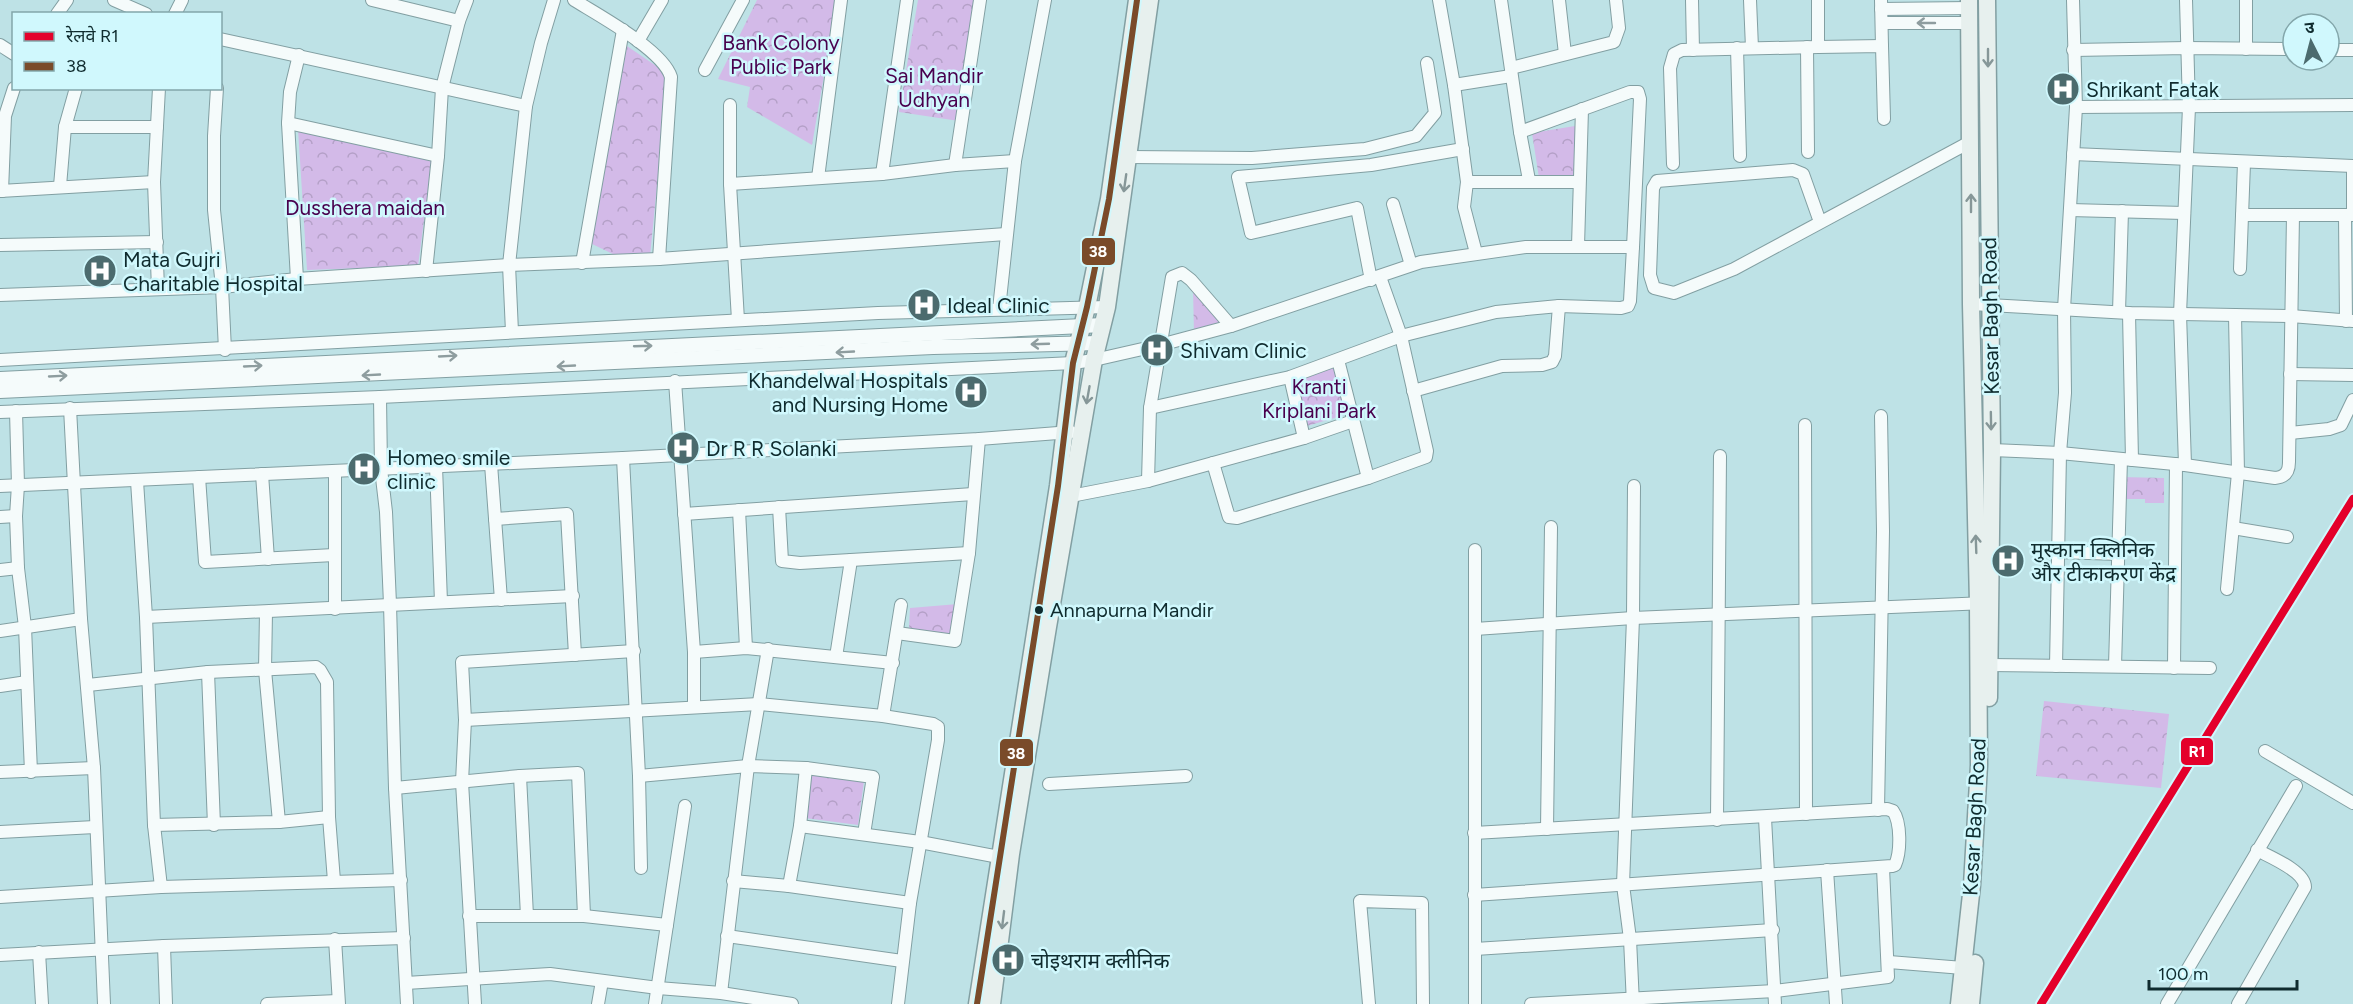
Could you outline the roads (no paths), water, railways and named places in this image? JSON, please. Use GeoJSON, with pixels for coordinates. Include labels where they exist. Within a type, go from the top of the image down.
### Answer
{"type":"FeatureCollection","features":[{"type":"Feature","properties":{"kind":"main road"},"geometry":{"type":"LineString","coordinates":[[992,1004],[1073,363],[1109,199],[1137,0]]}},
{"type":"Feature","properties":{"kind":"main road"},"geometry":{"type":"LineString","coordinates":[[977,1004],[999,857],[1041,626],[1071,496],[1094,360],[1107,307],[1150,0]]}},
{"type":"Feature","properties":{"kind":"main road","name":"Kesar Bagh Road"},"geometry":{"type":"LineString","coordinates":[[1984,603],[1992,450],[1987,0]]}},
{"type":"Feature","properties":{"kind":"main road","name":"Kesar Bagh Road"},"geometry":{"type":"LineString","coordinates":[[1969,11],[1971,304],[1984,603]]}},
{"type":"Feature","properties":{"kind":"main road"},"geometry":{"type":"LineString","coordinates":[[1971,1004],[1980,909],[1989,766],[1989,665],[1984,631],[1984,603]]}},
{"type":"Feature","properties":{"kind":"main road","name":"Kesar Bagh Road"},"geometry":{"type":"LineString","coordinates":[[1959,1004],[1972,885],[1984,631]]}},
{"type":"Feature","properties":{"kind":"street"},"geometry":{"type":"LineString","coordinates":[[59,12],[68,0]]}},
{"type":"Feature","properties":{"kind":"street"},"geometry":{"type":"LineString","coordinates":[[114,0],[141,12]]}},
{"type":"Feature","properties":{"kind":"street"},"geometry":{"type":"LineString","coordinates":[[372,0],[459,21]]}},
{"type":"Feature","properties":{"kind":"street"},"geometry":{"type":"LineString","coordinates":[[426,271],[438,156],[442,88],[459,21],[467,0]]}},
{"type":"Feature","properties":{"kind":"street"},"geometry":{"type":"LineString","coordinates":[[512,332],[509,265],[526,106],[554,0]]}},
{"type":"Feature","properties":{"kind":"street"},"geometry":{"type":"LineString","coordinates":[[574,0],[623,30],[669,68],[671,77],[659,259]]}},
{"type":"Feature","properties":{"kind":"street"},"geometry":{"type":"LineString","coordinates":[[638,41],[662,0]]}},
{"type":"Feature","properties":{"kind":"street"},"geometry":{"type":"LineString","coordinates":[[705,70],[742,0]]}},
{"type":"Feature","properties":{"kind":"street"},"geometry":{"type":"LineString","coordinates":[[818,178],[842,0]]}},
{"type":"Feature","properties":{"kind":"street"},"geometry":{"type":"LineString","coordinates":[[882,174],[907,0]]}},
{"type":"Feature","properties":{"kind":"street"},"geometry":{"type":"LineString","coordinates":[[955,165],[980,0]]}},
{"type":"Feature","properties":{"kind":"street"},"geometry":{"type":"LineString","coordinates":[[999,309],[1015,161],[1045,0]]}},
{"type":"Feature","properties":{"kind":"street"},"geometry":{"type":"LineString","coordinates":[[1439,0],[1454,85],[1467,182],[1464,207],[1476,253]]}},
{"type":"Feature","properties":{"kind":"street"},"geometry":{"type":"LineString","coordinates":[[1501,0],[1528,180]]}},
{"type":"Feature","properties":{"kind":"street"},"geometry":{"type":"LineString","coordinates":[[1559,0],[1565,54]]}},
{"type":"Feature","properties":{"kind":"street"},"geometry":{"type":"LineString","coordinates":[[1454,85],[1511,72],[1565,54],[1614,42],[1619,28],[1616,0]]}},
{"type":"Feature","properties":{"kind":"street"},"geometry":{"type":"LineString","coordinates":[[1692,0],[1693,50]]}},
{"type":"Feature","properties":{"kind":"street"},"geometry":{"type":"LineString","coordinates":[[1750,0],[1752,48]]}},
{"type":"Feature","properties":{"kind":"street"},"geometry":{"type":"LineString","coordinates":[[1808,152],[1812,47],[1818,0]]}},
{"type":"Feature","properties":{"kind":"street"},"geometry":{"type":"LineString","coordinates":[[2056,666],[2061,453],[2065,393],[2064,309],[2076,107],[2073,0]]}},
{"type":"Feature","properties":{"kind":"street"},"geometry":{"type":"LineString","coordinates":[[2174,668],[2180,465],[2181,314],[2188,160],[2187,0]]}},
{"type":"Feature","properties":{"kind":"street"},"geometry":{"type":"LineString","coordinates":[[2246,0],[2246,49]]}},
{"type":"Feature","properties":{"kind":"street"},"geometry":{"type":"LineString","coordinates":[[1884,119],[1881,4],[1969,11]]}},
{"type":"Feature","properties":{"kind":"street"},"geometry":{"type":"LineString","coordinates":[[1882,23],[1969,11]]}},
{"type":"Feature","properties":{"kind":"street"},"geometry":{"type":"LineString","coordinates":[[582,263],[623,30]]}},
{"type":"Feature","properties":{"kind":"street"},"geometry":{"type":"LineString","coordinates":[[222,39],[526,106]]}},
{"type":"Feature","properties":{"kind":"street"},"geometry":{"type":"LineString","coordinates":[[1673,164],[1671,59],[1674,54],[1682,50],[1882,46]]}},
{"type":"Feature","properties":{"kind":"street"},"geometry":{"type":"LineString","coordinates":[[1737,48],[1740,156]]}},
{"type":"Feature","properties":{"kind":"street"},"geometry":{"type":"LineString","coordinates":[[2073,50],[2187,48],[2281,50]]}},
{"type":"Feature","properties":{"kind":"street"},"geometry":{"type":"LineString","coordinates":[[297,279],[288,123],[291,92],[299,55]]}},
{"type":"Feature","properties":{"kind":"street"},"geometry":{"type":"LineString","coordinates":[[1128,157],[1252,158],[1365,149],[1416,136],[1435,112],[1427,63]]}},
{"type":"Feature","properties":{"kind":"street"},"geometry":{"type":"LineString","coordinates":[[13,90],[2,114],[1,191],[154,182]]}},
{"type":"Feature","properties":{"kind":"street"},"geometry":{"type":"LineString","coordinates":[[60,186],[65,127],[75,90]]}},
{"type":"Feature","properties":{"kind":"street"},"geometry":{"type":"LineString","coordinates":[[158,289],[154,182],[159,90]]}},
{"type":"Feature","properties":{"kind":"street"},"geometry":{"type":"LineString","coordinates":[[217,90],[214,210],[222,287],[225,350]]}},
{"type":"Feature","properties":{"kind":"street"},"geometry":{"type":"LineString","coordinates":[[1150,408],[1290,376],[1401,336],[1496,312],[1559,306],[1608,309],[1628,306],[1640,94],[1630,92],[1520,132]]}},
{"type":"Feature","properties":{"kind":"street"},"geometry":{"type":"LineString","coordinates":[[730,105],[730,184],[738,320]]}},
{"type":"Feature","properties":{"kind":"street"},"geometry":{"type":"LineString","coordinates":[[2076,107],[2353,105]]}},
{"type":"Feature","properties":{"kind":"street"},"geometry":{"type":"LineString","coordinates":[[1578,246],[1582,109]]}},
{"type":"Feature","properties":{"kind":"street"},"geometry":{"type":"LineString","coordinates":[[288,123],[438,156]]}},
{"type":"Feature","properties":{"kind":"street"},"geometry":{"type":"LineString","coordinates":[[65,127],[157,126]]}},
{"type":"Feature","properties":{"kind":"street"},"geometry":{"type":"LineString","coordinates":[[1213,463],[1228,514],[1233,518],[1368,478],[1426,457],[1427,451],[1401,336],[1376,278],[1357,208],[1251,233],[1238,177],[1371,165],[1463,149]]}},
{"type":"Feature","properties":{"kind":"street"},"geometry":{"type":"LineString","coordinates":[[1820,222],[1803,174],[1793,170],[1657,181],[1653,188],[1650,275],[1652,286],[1659,291],[1674,294],[1734,269],[1948,154],[1970,150]]}},
{"type":"Feature","properties":{"kind":"street"},"geometry":{"type":"LineString","coordinates":[[1971,304],[1990,307],[2124,313],[2291,316],[2349,321],[2353,166],[2073,154]]}},
{"type":"Feature","properties":{"kind":"street"},"geometry":{"type":"LineString","coordinates":[[730,184],[882,174],[955,165],[1015,161]]}},
{"type":"Feature","properties":{"kind":"street"},"geometry":{"type":"LineString","coordinates":[[2240,269],[2244,163]]}},
{"type":"Feature","properties":{"kind":"street"},"geometry":{"type":"LineString","coordinates":[[1467,182],[1528,180],[1579,182]]}},
{"type":"Feature","properties":{"kind":"street"},"geometry":{"type":"LineString","coordinates":[[1394,204],[1412,265]]}},
{"type":"Feature","properties":{"kind":"street"},"geometry":{"type":"LineString","coordinates":[[2070,210],[2184,213]]}},
{"type":"Feature","properties":{"kind":"street"},"geometry":{"type":"LineString","coordinates":[[2115,666],[2119,554],[2127,459],[2122,211]]}},
{"type":"Feature","properties":{"kind":"street"},"geometry":{"type":"LineString","coordinates":[[2242,215],[2350,215]]}},
{"type":"Feature","properties":{"kind":"street"},"geometry":{"type":"LineString","coordinates":[[1992,450],[2127,459],[2275,478],[2282,477],[2289,467],[2293,215]]}},
{"type":"Feature","properties":{"kind":"street"},"geometry":{"type":"LineString","coordinates":[[0,295],[222,287],[297,279],[509,265],[659,259],[1006,234]]}},
{"type":"Feature","properties":{"kind":"street"},"geometry":{"type":"LineString","coordinates":[[0,244],[158,242]]}},
{"type":"Feature","properties":{"kind":"street"},"geometry":{"type":"LineString","coordinates":[[0,412],[380,397],[1073,363],[1160,345],[1231,326],[1421,262],[1526,246],[1633,247]]}},
{"type":"Feature","properties":{"kind":"street"},"geometry":{"type":"LineString","coordinates":[[1148,481],[1150,408],[1172,277],[1176,273],[1182,273],[1191,280],[1231,326]]}},
{"type":"Feature","properties":{"kind":"street"},"geometry":{"type":"LineString","coordinates":[[1413,390],[1502,366],[1542,365],[1552,362],[1555,356],[1559,306]]}},
{"type":"Feature","properties":{"kind":"street"},"geometry":{"type":"LineString","coordinates":[[0,360],[225,350],[738,320],[999,309],[1107,307]]}},
{"type":"Feature","properties":{"kind":"street"},"geometry":{"type":"LineString","coordinates":[[2228,590],[2238,473],[2235,315]]}},
{"type":"Feature","properties":{"kind":"street"},"geometry":{"type":"LineString","coordinates":[[0,391],[933,347],[1080,335],[1102,325]]}},
{"type":"Feature","properties":{"kind":"street"},"geometry":{"type":"LineString","coordinates":[[0,379],[398,359],[1080,335],[1098,343]]}},
{"type":"Feature","properties":{"kind":"street"},"geometry":{"type":"LineString","coordinates":[[398,359],[399,373]]}},
{"type":"Feature","properties":{"kind":"street"},"geometry":{"type":"LineString","coordinates":[[1338,360],[1368,478]]}},
{"type":"Feature","properties":{"kind":"street"},"geometry":{"type":"LineString","coordinates":[[2290,374],[2353,375]]}},
{"type":"Feature","properties":{"kind":"street"},"geometry":{"type":"LineString","coordinates":[[1290,376],[1304,438]]}},
{"type":"Feature","properties":{"kind":"street"},"geometry":{"type":"LineString","coordinates":[[675,381],[694,652],[694,707]]}},
{"type":"Feature","properties":{"kind":"street"},"geometry":{"type":"LineString","coordinates":[[380,397],[381,469],[386,512],[390,604],[395,788],[407,1004]]}},
{"type":"Feature","properties":{"kind":"street"},"geometry":{"type":"LineString","coordinates":[[2290,433],[2329,429],[2341,425],[2353,400]]}},
{"type":"Feature","properties":{"kind":"street"},"geometry":{"type":"LineString","coordinates":[[70,408],[81,619],[93,768],[104,1004]]}},
{"type":"Feature","properties":{"kind":"street"},"geometry":{"type":"LineString","coordinates":[[16,411],[18,485],[15,516],[25,627],[31,772]]}},
{"type":"Feature","properties":{"kind":"street"},"geometry":{"type":"LineString","coordinates":[[1878,810],[1883,531],[1881,416]]}},
{"type":"Feature","properties":{"kind":"street"},"geometry":{"type":"LineString","coordinates":[[1071,496],[1148,481],[1304,438],[1353,421]]}},
{"type":"Feature","properties":{"kind":"street"},"geometry":{"type":"LineString","coordinates":[[1805,425],[1806,814]]}},
{"type":"Feature","properties":{"kind":"street"},"geometry":{"type":"LineString","coordinates":[[0,486],[623,458],[979,439],[1064,431],[1082,433]]}},
{"type":"Feature","properties":{"kind":"street"},"geometry":{"type":"LineString","coordinates":[[897,633],[955,641],[969,553],[979,439]]}},
{"type":"Feature","properties":{"kind":"street"},"geometry":{"type":"LineString","coordinates":[[1717,820],[1720,456]]}},
{"type":"Feature","properties":{"kind":"street"},"geometry":{"type":"LineString","coordinates":[[623,458],[634,651],[641,868]]}},
{"type":"Feature","properties":{"kind":"street"},"geometry":{"type":"LineString","coordinates":[[491,464],[501,600]]}},
{"type":"Feature","properties":{"kind":"street"},"geometry":{"type":"LineString","coordinates":[[436,466],[441,602]]}},
{"type":"Feature","properties":{"kind":"street"},"geometry":{"type":"LineString","coordinates":[[335,471],[335,609]]}},
{"type":"Feature","properties":{"kind":"street"},"geometry":{"type":"LineString","coordinates":[[262,474],[268,560]]}},
{"type":"Feature","properties":{"kind":"street"},"geometry":{"type":"LineString","coordinates":[[199,477],[205,562],[334,555]]}},
{"type":"Feature","properties":{"kind":"street"},"geometry":{"type":"LineString","coordinates":[[137,481],[146,617],[154,825],[161,887]]}},
{"type":"Feature","properties":{"kind":"street"},"geometry":{"type":"LineString","coordinates":[[1633,1001],[1630,939],[1623,885],[1633,618],[1634,486]]}},
{"type":"Feature","properties":{"kind":"street"},"geometry":{"type":"LineString","coordinates":[[684,514],[973,494]]}},
{"type":"Feature","properties":{"kind":"street"},"geometry":{"type":"LineString","coordinates":[[779,507],[782,561],[800,563],[969,553]]}},
{"type":"Feature","properties":{"kind":"street"},"geometry":{"type":"LineString","coordinates":[[739,510],[746,648]]}},
{"type":"Feature","properties":{"kind":"street"},"geometry":{"type":"LineString","coordinates":[[495,519],[567,514],[575,655]]}},
{"type":"Feature","properties":{"kind":"street"},"geometry":{"type":"LineString","coordinates":[[0,517],[15,516]]}},
{"type":"Feature","properties":{"kind":"street"},"geometry":{"type":"LineString","coordinates":[[1547,829],[1551,527]]}},
{"type":"Feature","properties":{"kind":"street"},"geometry":{"type":"LineString","coordinates":[[2233,528],[2287,537]]}},
{"type":"Feature","properties":{"kind":"street"},"geometry":{"type":"LineString","coordinates":[[1474,550],[1476,1004]]}},
{"type":"Feature","properties":{"kind":"street"},"geometry":{"type":"LineString","coordinates":[[2058,552],[2119,554]]}},
{"type":"Feature","properties":{"kind":"street"},"geometry":{"type":"LineString","coordinates":[[836,657],[851,560]]}},
{"type":"Feature","properties":{"kind":"street"},"geometry":{"type":"LineString","coordinates":[[0,570],[18,568]]}},
{"type":"Feature","properties":{"kind":"street"},"geometry":{"type":"LineString","coordinates":[[146,617],[573,596]]}},
{"type":"Feature","properties":{"kind":"street"},"geometry":{"type":"LineString","coordinates":[[1475,628],[1633,618],[1984,603]]}},
{"type":"Feature","properties":{"kind":"street"},"geometry":{"type":"LineString","coordinates":[[883,716],[901,605]]}},
{"type":"Feature","properties":{"kind":"street"},"geometry":{"type":"LineString","coordinates":[[266,612],[265,670],[279,822]]}},
{"type":"Feature","properties":{"kind":"street"},"geometry":{"type":"LineString","coordinates":[[0,631],[81,619]]}},
{"type":"Feature","properties":{"kind":"street"},"geometry":{"type":"LineString","coordinates":[[694,652],[746,648],[768,649],[893,663]]}},
{"type":"Feature","properties":{"kind":"street"},"geometry":{"type":"LineString","coordinates":[[721,993],[748,766],[768,649]]}},
{"type":"Feature","properties":{"kind":"street"},"geometry":{"type":"LineString","coordinates":[[475,1004],[462,782],[465,720],[462,662],[634,651]]}},
{"type":"Feature","properties":{"kind":"street"},"geometry":{"type":"LineString","coordinates":[[1989,665],[2210,668]]}},
{"type":"Feature","properties":{"kind":"street"},"geometry":{"type":"LineString","coordinates":[[88,685],[208,672],[315,667],[320,670],[327,682],[329,817],[334,881]]}},
{"type":"Feature","properties":{"kind":"street"},"geometry":{"type":"LineString","coordinates":[[208,672],[214,825]]}},
{"type":"Feature","properties":{"kind":"street"},"geometry":{"type":"LineString","coordinates":[[0,686],[27,682]]}},
{"type":"Feature","properties":{"kind":"street"},"geometry":{"type":"LineString","coordinates":[[465,720],[759,704],[883,716],[933,724],[938,728],[938,740],[910,903],[898,1004]]}},
{"type":"Feature","properties":{"kind":"street"},"geometry":{"type":"LineString","coordinates":[[2265,751],[2353,803]]}},
{"type":"Feature","properties":{"kind":"street"},"geometry":{"type":"LineString","coordinates":[[639,776],[748,766],[807,768],[873,777],[864,834]]}},
{"type":"Feature","properties":{"kind":"street"},"geometry":{"type":"LineString","coordinates":[[0,772],[93,768]]}},
{"type":"Feature","properties":{"kind":"street"},"geometry":{"type":"LineString","coordinates":[[789,886],[801,826],[807,768]]}},
{"type":"Feature","properties":{"kind":"street"},"geometry":{"type":"LineString","coordinates":[[395,788],[578,773],[584,916]]}},
{"type":"Feature","properties":{"kind":"street"},"geometry":{"type":"LineString","coordinates":[[520,776],[527,916]]}},
{"type":"Feature","properties":{"kind":"street"},"geometry":{"type":"LineString","coordinates":[[1049,784],[1186,776]]}},
{"type":"Feature","properties":{"kind":"street"},"geometry":{"type":"LineString","coordinates":[[2166,1004],[2296,786]]}},
{"type":"Feature","properties":{"kind":"street"},"geometry":{"type":"LineString","coordinates":[[655,1004],[685,806]]}},
{"type":"Feature","properties":{"kind":"street"},"geometry":{"type":"LineString","coordinates":[[1474,833],[1878,810],[1893,811],[1898,818],[1897,861],[1895,865],[1883,868],[1474,895]]}},
{"type":"Feature","properties":{"kind":"street"},"geometry":{"type":"LineString","coordinates":[[154,825],[214,825],[329,817]]}},
{"type":"Feature","properties":{"kind":"street"},"geometry":{"type":"LineString","coordinates":[[1765,818],[1775,998]]}},
{"type":"Feature","properties":{"kind":"street"},"geometry":{"type":"LineString","coordinates":[[801,826],[920,842],[999,857]]}},
{"type":"Feature","properties":{"kind":"street"},"geometry":{"type":"LineString","coordinates":[[0,832],[95,827]]}},
{"type":"Feature","properties":{"kind":"street"},"geometry":{"type":"LineString","coordinates":[[2238,1004],[2305,887],[2300,874],[2257,850]]}},
{"type":"Feature","properties":{"kind":"street"},"geometry":{"type":"LineString","coordinates":[[1531,1004],[1775,998],[1835,985],[1888,977],[1883,868]]}},
{"type":"Feature","properties":{"kind":"street"},"geometry":{"type":"LineString","coordinates":[[1827,870],[1836,1004]]}},
{"type":"Feature","properties":{"kind":"street"},"geometry":{"type":"LineString","coordinates":[[0,897],[161,887],[401,879]]}},
{"type":"Feature","properties":{"kind":"street"},"geometry":{"type":"LineString","coordinates":[[733,881],[789,886],[910,903]]}},
{"type":"Feature","properties":{"kind":"street"},"geometry":{"type":"LineString","coordinates":[[1369,1004],[1360,900],[1422,903],[1424,1004]]}},
{"type":"Feature","properties":{"kind":"street"},"geometry":{"type":"LineString","coordinates":[[469,916],[584,916],[667,925]]}},
{"type":"Feature","properties":{"kind":"street"},"geometry":{"type":"LineString","coordinates":[[1475,949],[1773,930]]}},
{"type":"Feature","properties":{"kind":"street"},"geometry":{"type":"LineString","coordinates":[[727,936],[902,961]]}},
{"type":"Feature","properties":{"kind":"street"},"geometry":{"type":"LineString","coordinates":[[0,955],[164,946],[404,938]]}},
{"type":"Feature","properties":{"kind":"street"},"geometry":{"type":"LineString","coordinates":[[267,1004],[338,1003],[335,939]]}},
{"type":"Feature","properties":{"kind":"street"},"geometry":{"type":"LineString","coordinates":[[164,946],[166,1004]]}},
{"type":"Feature","properties":{"kind":"street"},"geometry":{"type":"LineString","coordinates":[[39,952],[42,1004]]}},
{"type":"Feature","properties":{"kind":"street"},"geometry":{"type":"LineString","coordinates":[[1888,962],[1963,968]]}},
{"type":"Feature","properties":{"kind":"street"},"geometry":{"type":"LineString","coordinates":[[406,983],[550,974],[658,988],[721,993],[792,1004]]}},
{"type":"Feature","properties":{"kind":"street"},"geometry":{"type":"LineString","coordinates":[[598,1004],[602,981]]}},
{"type":"Feature","properties":{"kind":"rail line","name":"R1"},"geometry":{"type":"LineString","coordinates":[[2041,1004],[2353,499]]}},
{"type":"Feature","properties":{"kind":"place","name":"Shrikant Fatak"},"geometry":{"type":"Point","coordinates":[2063,89]}},
{"type":"Feature","properties":{"kind":"place","name":"Mata Gujri Charitable Hospital"},"geometry":{"type":"Point","coordinates":[100,271]}},
{"type":"Feature","properties":{"kind":"place","name":"Ideal Clinic"},"geometry":{"type":"Point","coordinates":[924,305]}},
{"type":"Feature","properties":{"kind":"place","name":"Shivam Clinic"},"geometry":{"type":"Point","coordinates":[1157,350]}},
{"type":"Feature","properties":{"kind":"place","name":"Khandelwal Hospitals and Nursing Home"},"geometry":{"type":"Point","coordinates":[971,392]}},
{"type":"Feature","properties":{"kind":"place","name":"Dr R R Solanki"},"geometry":{"type":"Point","coordinates":[683,448]}},
{"type":"Feature","properties":{"kind":"place","name":"Homeo smile clinic"},"geometry":{"type":"Point","coordinates":[364,469]}},
{"type":"Feature","properties":{"kind":"place","name":"मुस्कान क्लिनिक और टीकाकरण केंद्र"},"geometry":{"type":"Point","coordinates":[2008,561]}},
{"type":"Feature","properties":{"kind":"place","name":"Annapurna Mandir"},"geometry":{"type":"Point","coordinates":[1039,610]}},
{"type":"Feature","properties":{"kind":"place","name":"चोइथराम क्लीनिक"},"geometry":{"type":"Point","coordinates":[1008,960]}},
{"type":"Feature","properties":{"kind":"park label","name":"Bank Colony Public Park"},"geometry":{"type":"Point","coordinates":[781,54]}},
{"type":"Feature","properties":{"kind":"park label","name":"Sai Mandir Udhyan"},"geometry":{"type":"Point","coordinates":[934,87]}},
{"type":"Feature","properties":{"kind":"park label","name":"Dusshera maidan"},"geometry":{"type":"Point","coordinates":[365,207]}},
{"type":"Feature","properties":{"kind":"park label","name":"Kranti Kriplani Park"},"geometry":{"type":"Point","coordinates":[1319,398]}}]}
